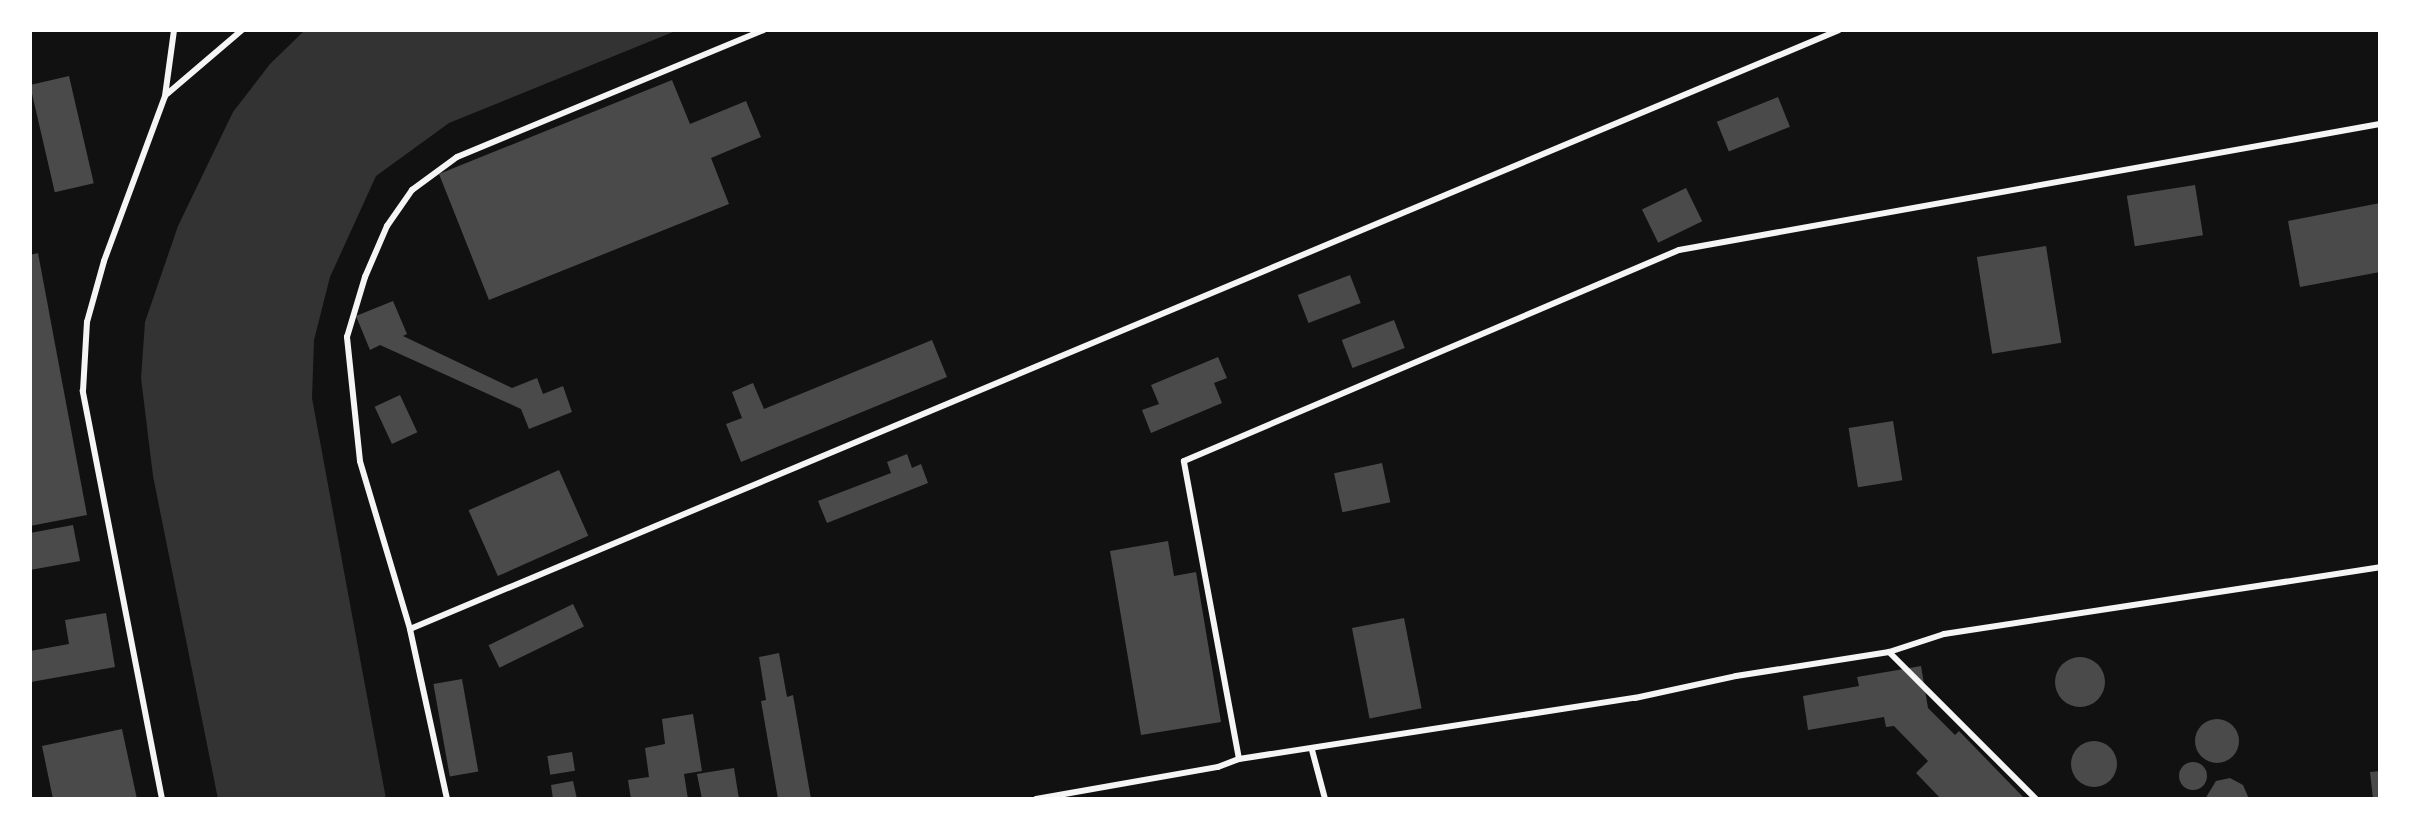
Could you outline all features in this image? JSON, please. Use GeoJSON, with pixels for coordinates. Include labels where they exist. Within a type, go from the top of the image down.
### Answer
{"type":"FeatureCollection","features":[{"type":"Feature","properties":{"kind":"lane"},"geometry":{"type":"LineString","coordinates":[[162,799],[83,391],[88,322],[104,261],[165,96],[174,30]]}},
{"type":"Feature","properties":{"kind":"lane"},"geometry":{"type":"LineString","coordinates":[[165,96],[242,30]]}},
{"type":"Feature","properties":{"kind":"lane"},"geometry":{"type":"LineString","coordinates":[[447,799],[410,629],[360,461],[347,337],[387,226],[412,190],[457,156],[764,30]]}},
{"type":"Feature","properties":{"kind":"lane"},"geometry":{"type":"LineString","coordinates":[[410,629],[1838,30]]}},
{"type":"Feature","properties":{"kind":"lane"},"geometry":{"type":"LineString","coordinates":[[1239,759],[1184,461],[1679,250],[2380,124]]}},
{"type":"Feature","properties":{"kind":"lane"},"geometry":{"type":"LineString","coordinates":[[1036,799],[1218,767],[1239,759],[1890,652],[1944,634],[2380,567]]}},
{"type":"Feature","properties":{"kind":"lane"},"geometry":{"type":"LineString","coordinates":[[1890,652],[2036,799]]}},
{"type":"Feature","properties":{"kind":"lane"},"geometry":{"type":"LineString","coordinates":[[1312,750],[1324,799]]}},
{"type":"Feature","properties":{"kind":"shaded area"},"geometry":{"type":"Polygon","coordinates":[[[305,30],[678,30],[449,123],[376,176],[330,277],[314,340],[312,398],[386,799],[218,799],[153,476],[141,378],[145,322],[178,226],[233,112],[270,64],[305,30]]]}},
{"type":"Feature","properties":{"kind":"building"},"geometry":{"type":"Polygon","coordinates":[[[69,76],[94,183],[55,192],[30,85],[69,76]]]}},
{"type":"Feature","properties":{"kind":"building"},"geometry":{"type":"Polygon","coordinates":[[[672,80],[690,124],[746,101],[761,137],[711,158],[729,204],[489,300],[439,174],[672,80]]]}},
{"type":"Feature","properties":{"kind":"building"},"geometry":{"type":"Polygon","coordinates":[[[1778,97],[1790,127],[1729,151],[1717,122],[1778,97]]]}},
{"type":"Feature","properties":{"kind":"building"},"geometry":{"type":"Polygon","coordinates":[[[2195,185],[2203,235],[2135,246],[2127,196],[2195,185]]]}},
{"type":"Feature","properties":{"kind":"building"},"geometry":{"type":"Polygon","coordinates":[[[1686,188],[1702,221],[1658,243],[1642,209],[1686,188]]]}},
{"type":"Feature","properties":{"kind":"building"},"geometry":{"type":"Polygon","coordinates":[[[2380,203],[2380,272],[2300,287],[2288,221],[2380,203]]]}},
{"type":"Feature","properties":{"kind":"building"},"geometry":{"type":"Polygon","coordinates":[[[2046,246],[2061,343],[1992,354],[1977,257],[2046,246]]]}},
{"type":"Feature","properties":{"kind":"building"},"geometry":{"type":"Polygon","coordinates":[[[38,253],[87,515],[30,526],[30,255],[38,253]]]}},
{"type":"Feature","properties":{"kind":"building"},"geometry":{"type":"Polygon","coordinates":[[[1350,275],[1361,303],[1308,323],[1298,295],[1350,275]]]}},
{"type":"Feature","properties":{"kind":"building"},"geometry":{"type":"Polygon","coordinates":[[[393,301],[407,334],[403,336],[512,388],[537,378],[543,394],[563,386],[572,412],[529,429],[521,409],[380,345],[370,350],[356,316],[393,301]]]}},
{"type":"Feature","properties":{"kind":"building"},"geometry":{"type":"Polygon","coordinates":[[[1394,320],[1405,348],[1352,368],[1342,340],[1394,320]]]}},
{"type":"Feature","properties":{"kind":"building"},"geometry":{"type":"Polygon","coordinates":[[[932,340],[947,377],[741,462],[726,424],[742,418],[732,392],[753,383],[764,409],[932,340]]]}},
{"type":"Feature","properties":{"kind":"building"},"geometry":{"type":"Polygon","coordinates":[[[1218,357],[1227,378],[1214,383],[1222,403],[1151,433],[1142,410],[1159,404],[1151,385],[1218,357]]]}},
{"type":"Feature","properties":{"kind":"building"},"geometry":{"type":"Polygon","coordinates":[[[400,395],[417,432],[392,444],[375,407],[400,395]]]}},
{"type":"Feature","properties":{"kind":"building"},"geometry":{"type":"Polygon","coordinates":[[[1893,421],[1902,480],[1858,487],[1849,428],[1893,421]]]}},
{"type":"Feature","properties":{"kind":"building"},"geometry":{"type":"Polygon","coordinates":[[[907,454],[912,468],[921,464],[928,483],[827,523],[818,501],[891,473],[887,462],[907,454]]]}},
{"type":"Feature","properties":{"kind":"building"},"geometry":{"type":"Polygon","coordinates":[[[1382,463],[1390,502],[1342,512],[1334,473],[1382,463]]]}},
{"type":"Feature","properties":{"kind":"building"},"geometry":{"type":"Polygon","coordinates":[[[559,470],[588,536],[498,576],[469,510],[559,470]]]}},
{"type":"Feature","properties":{"kind":"building"},"geometry":{"type":"Polygon","coordinates":[[[73,525],[80,561],[30,570],[30,533],[73,525]]]}},
{"type":"Feature","properties":{"kind":"building"},"geometry":{"type":"Polygon","coordinates":[[[1168,541],[1174,576],[1196,572],[1221,722],[1141,735],[1110,551],[1168,541]]]}},
{"type":"Feature","properties":{"kind":"building"},"geometry":{"type":"Polygon","coordinates":[[[573,604],[584,626],[499,668],[489,645],[573,604]]]}},
{"type":"Feature","properties":{"kind":"building"},"geometry":{"type":"Polygon","coordinates":[[[106,613],[115,667],[31,682],[30,651],[69,644],[65,620],[106,613]]]}},
{"type":"Feature","properties":{"kind":"building"},"geometry":{"type":"Polygon","coordinates":[[[1404,618],[1422,708],[1370,718],[1352,628],[1404,618]]]}},
{"type":"Feature","properties":{"kind":"building"},"geometry":{"type":"Polygon","coordinates":[[[779,653],[787,697],[793,695],[811,799],[778,799],[761,701],[766,700],[759,657],[779,653]]]}},
{"type":"Feature","properties":{"kind":"building"},"geometry":{"type":"Polygon","coordinates":[[[2080,657],[2097,665],[2105,682],[2097,699],[2080,707],[2063,699],[2055,682],[2063,665],[2080,657]]]}},
{"type":"Feature","properties":{"kind":"building"},"geometry":{"type":"Polygon","coordinates":[[[1921,666],[1928,708],[1955,735],[1959,731],[2025,799],[1941,799],[1916,773],[1928,761],[1894,726],[1886,727],[1884,717],[1808,730],[1803,696],[1859,686],[1857,677],[1921,666]]]}},
{"type":"Feature","properties":{"kind":"building"},"geometry":{"type":"Polygon","coordinates":[[[462,679],[478,772],[450,777],[433,684],[462,679]]]}},
{"type":"Feature","properties":{"kind":"building"},"geometry":{"type":"Polygon","coordinates":[[[693,714],[702,771],[684,774],[688,799],[631,799],[628,780],[649,777],[645,748],[665,744],[662,719],[693,714]]]}},
{"type":"Feature","properties":{"kind":"building"},"geometry":{"type":"Polygon","coordinates":[[[2217,719],[2232,726],[2239,741],[2232,756],[2217,763],[2202,756],[2195,741],[2202,726],[2217,719]]]}},
{"type":"Feature","properties":{"kind":"building"},"geometry":{"type":"Polygon","coordinates":[[[122,729],[137,799],[53,799],[42,746],[122,729]]]}},
{"type":"Feature","properties":{"kind":"building"},"geometry":{"type":"Polygon","coordinates":[[[2094,741],[2110,748],[2117,764],[2110,780],[2094,787],[2078,780],[2071,764],[2078,748],[2094,741]]]}},
{"type":"Feature","properties":{"kind":"building"},"geometry":{"type":"Polygon","coordinates":[[[572,752],[575,771],[550,775],[547,756],[572,752]]]}},
{"type":"Feature","properties":{"kind":"building"},"geometry":{"type":"Polygon","coordinates":[[[2193,762],[2203,766],[2207,776],[2203,786],[2193,790],[2183,786],[2179,776],[2183,766],[2193,762]]]}},
{"type":"Feature","properties":{"kind":"building"},"geometry":{"type":"Polygon","coordinates":[[[734,768],[739,799],[702,799],[697,774],[734,768]]]}},
{"type":"Feature","properties":{"kind":"building"},"geometry":{"type":"Polygon","coordinates":[[[2380,771],[2380,799],[2373,799],[2370,772],[2380,771]]]}},
{"type":"Feature","properties":{"kind":"building"},"geometry":{"type":"Polygon","coordinates":[[[2230,778],[2243,785],[2249,799],[2205,799],[2216,781],[2230,778]]]}},
{"type":"Feature","properties":{"kind":"building"},"geometry":{"type":"Polygon","coordinates":[[[573,781],[577,799],[553,799],[551,785],[573,781]]]}}]}
